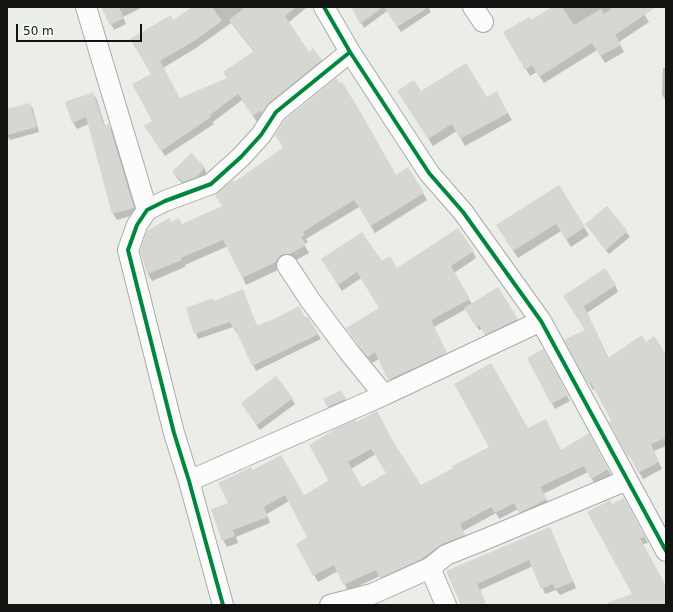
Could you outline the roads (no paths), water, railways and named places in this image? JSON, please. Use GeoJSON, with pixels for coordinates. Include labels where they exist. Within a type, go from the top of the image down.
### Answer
{"type":"FeatureCollection","features":[{"type":"Feature","properties":{"kind":"street"},"geometry":{"type":"LineString","coordinates":[[86,7],[147,210]]}},
{"type":"Feature","properties":{"kind":"street"},"geometry":{"type":"LineString","coordinates":[[324,7],[350,52],[429,173],[463,212],[541,321],[666,551]]}},
{"type":"Feature","properties":{"kind":"street"},"geometry":{"type":"LineString","coordinates":[[223,605],[189,481],[174,433],[128,250],[137,225],[147,210],[165,201],[211,184],[242,157],[261,135],[276,112],[350,52]]}},
{"type":"Feature","properties":{"kind":"street"},"geometry":{"type":"LineString","coordinates":[[287,265],[314,306],[348,352],[384,395]]}},
{"type":"Feature","properties":{"kind":"street"},"geometry":{"type":"LineString","coordinates":[[189,481],[384,395],[541,321]]}},
{"type":"Feature","properties":{"kind":"street"},"geometry":{"type":"LineString","coordinates":[[330,605],[372,594],[430,568],[446,554],[486,539],[627,480]]}},
{"type":"Feature","properties":{"kind":"street"},"geometry":{"type":"LineString","coordinates":[[430,568],[446,605]]}}]}
